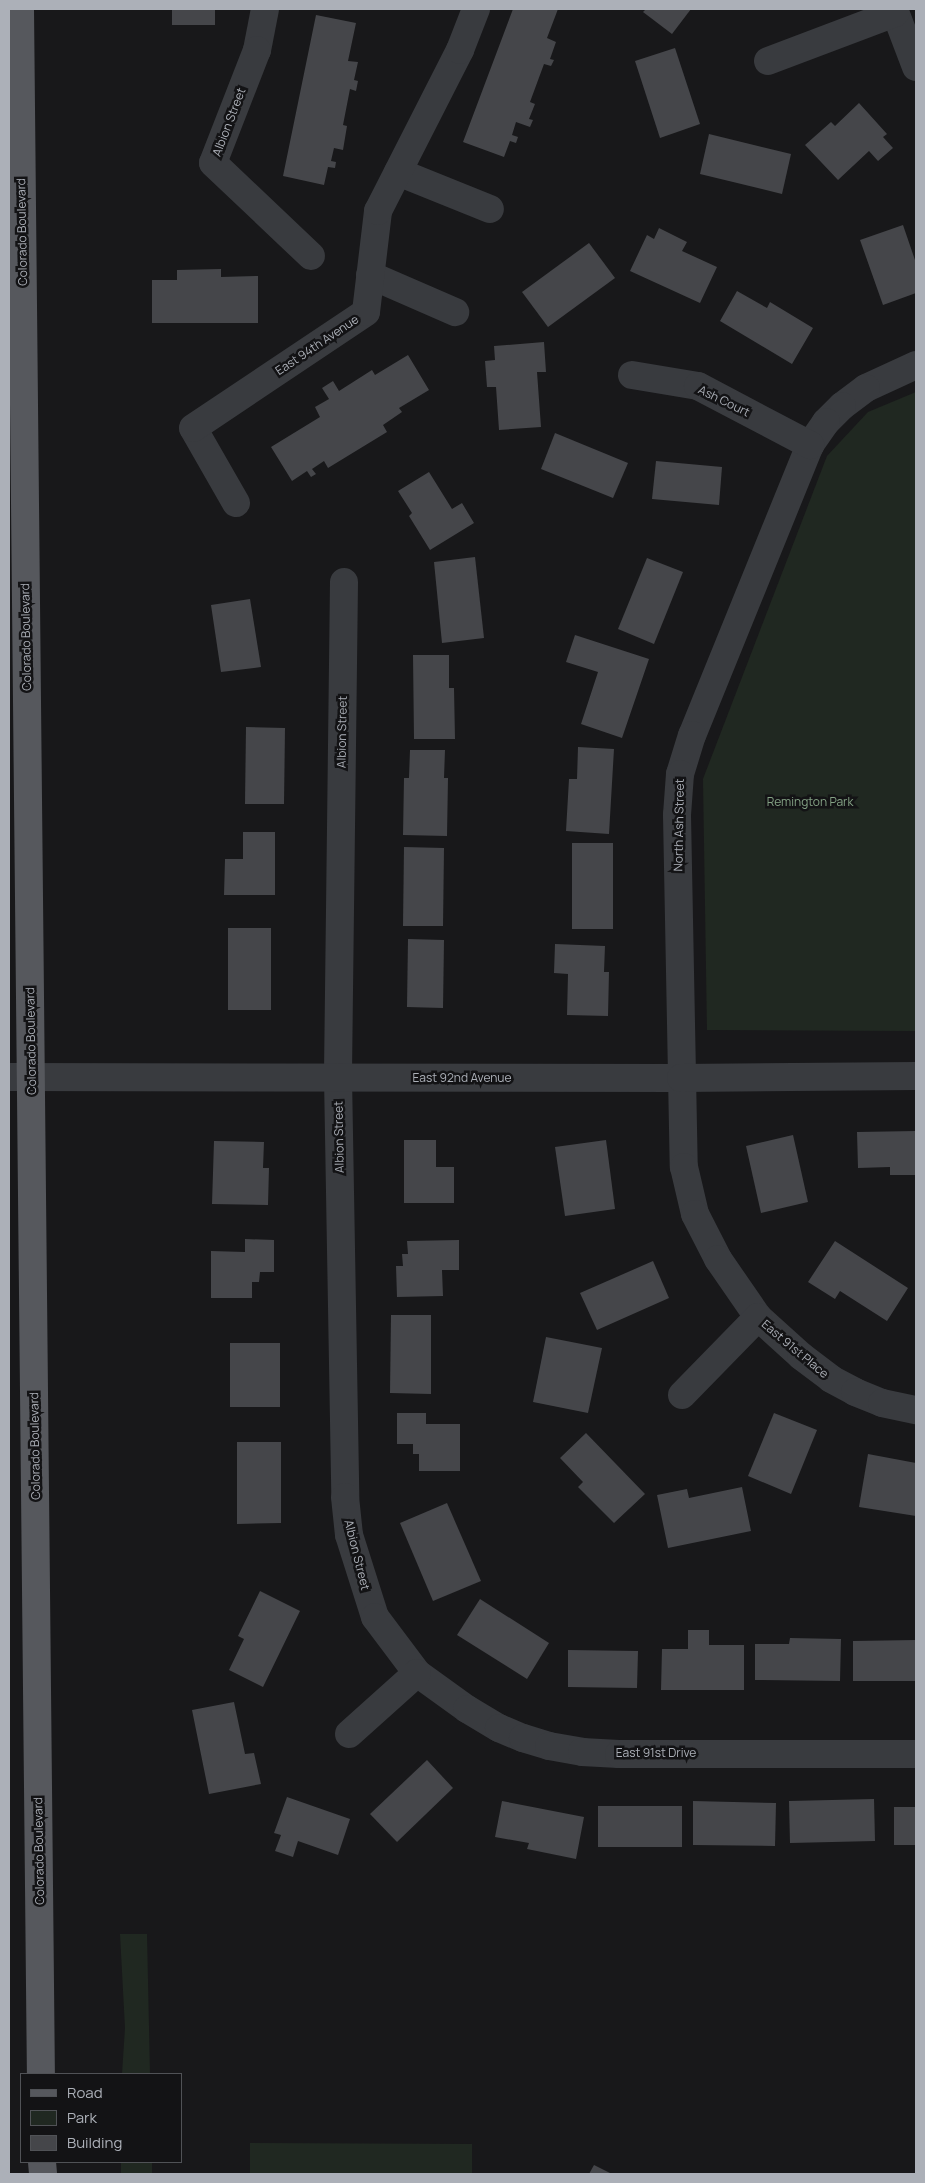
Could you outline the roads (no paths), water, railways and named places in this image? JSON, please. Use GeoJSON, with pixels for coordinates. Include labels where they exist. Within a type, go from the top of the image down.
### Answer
{"type":"FeatureCollection","features":[{"type":"Feature","properties":{"kind":"main road","name":"Colorado Boulevard"},"geometry":{"type":"LineString","coordinates":[[20,9],[20,1077],[42,2073]]}},
{"type":"Feature","properties":{"kind":"street","name":"Albion Street"},"geometry":{"type":"LineString","coordinates":[[265,9],[257,50],[213,163],[312,256]]}},
{"type":"Feature","properties":{"kind":"street","name":"East 94th Avenue"},"geometry":{"type":"LineString","coordinates":[[236,503],[193,428],[366,312],[378,211],[460,50],[476,9]]}},
{"type":"Feature","properties":{"kind":"street"},"geometry":{"type":"LineString","coordinates":[[768,60],[895,11],[916,68]]}},
{"type":"Feature","properties":{"kind":"street"},"geometry":{"type":"LineString","coordinates":[[398,172],[490,209]]}},
{"type":"Feature","properties":{"kind":"street"},"geometry":{"type":"LineString","coordinates":[[370,275],[455,312]]}},
{"type":"Feature","properties":{"kind":"street","name":"North Ash Street"},"geometry":{"type":"LineString","coordinates":[[758,1317],[718,1259],[695,1214],[684,1167],[677,815],[680,774],[692,735],[810,445],[826,422],[842,406],[866,388],[916,365]]}},
{"type":"Feature","properties":{"kind":"street","name":"Ash Court"},"geometry":{"type":"LineString","coordinates":[[632,375],[698,386],[810,445]]}},
{"type":"Feature","properties":{"kind":"street","name":"Albion Street"},"geometry":{"type":"LineString","coordinates":[[344,582],[338,1077],[345,1497],[349,1535],[375,1617],[417,1673]]}},
{"type":"Feature","properties":{"kind":"street","name":"East 92nd Avenue"},"geometry":{"type":"LineString","coordinates":[[20,1077],[681,1078],[916,1076]]}},
{"type":"Feature","properties":{"kind":"street"},"geometry":{"type":"LineString","coordinates":[[682,1395],[758,1317]]}},
{"type":"Feature","properties":{"kind":"street","name":"East 91st Place"},"geometry":{"type":"LineString","coordinates":[[758,1317],[801,1356],[831,1379],[882,1403],[916,1410]]}},
{"type":"Feature","properties":{"kind":"street"},"geometry":{"type":"LineString","coordinates":[[349,1734],[417,1673]]}},
{"type":"Feature","properties":{"kind":"street","name":"East 91st Drive"},"geometry":{"type":"LineString","coordinates":[[417,1673],[467,1709],[499,1728],[549,1746],[582,1752],[916,1754]]}},
{"type":"Feature","properties":{"kind":"park label","name":"Remington Park"},"geometry":{"type":"Point","coordinates":[810,802]}}]}
